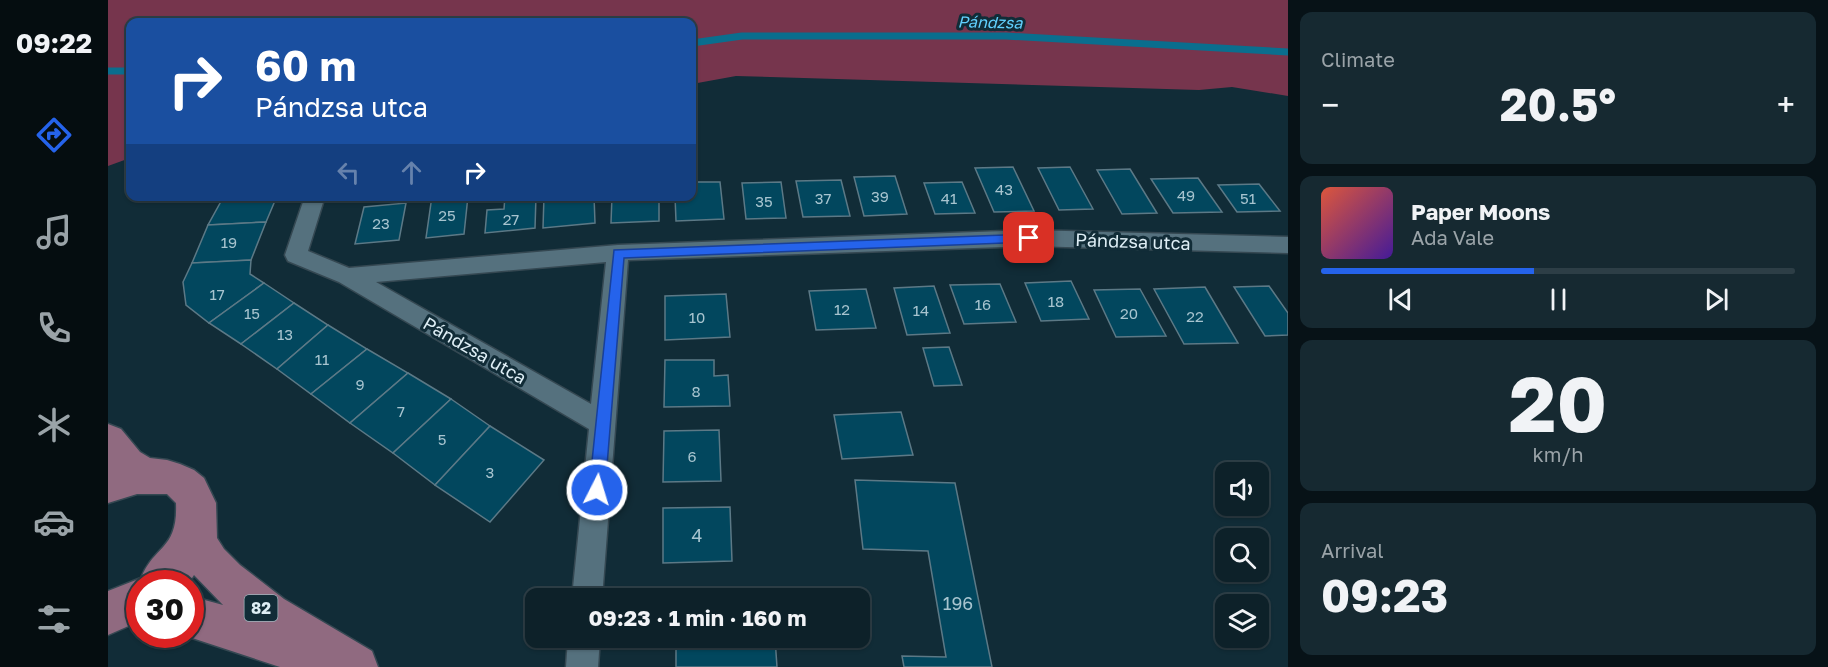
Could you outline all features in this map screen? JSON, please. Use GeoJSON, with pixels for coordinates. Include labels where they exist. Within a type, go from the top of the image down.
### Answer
{"type":"FeatureCollection","features":[{"type":"Feature","properties":{"kind":"main road","name":"82"},"geometry":{"type":"LineString","coordinates":[[108,440],[127,464],[125,480],[168,476],[186,486],[197,506],[198,545],[232,586],[285,625],[356,667]]}},
{"type":"Feature","properties":{"kind":"main road"},"geometry":{"type":"LineString","coordinates":[[167,570],[188,549],[197,523]]}},
{"type":"Feature","properties":{"kind":"main road","name":"82"},"geometry":{"type":"LineString","coordinates":[[204,621],[356,667]]}},
{"type":"Feature","properties":{"kind":"street","name":"Pándzsa utca"},"geometry":{"type":"LineString","coordinates":[[313,201],[296,255],[347,276],[603,424]]}},
{"type":"Feature","properties":{"kind":"street","name":"Pándzsa utca"},"geometry":{"type":"LineString","coordinates":[[347,276],[618,254],[1029,238],[1288,245]]}},
{"type":"Feature","properties":{"kind":"street"},"geometry":{"type":"LineString","coordinates":[[588,588],[618,254]]}},
{"type":"Feature","properties":{"kind":"street"},"geometry":{"type":"LineString","coordinates":[[582,667],[583,648]]}},
{"type":"Feature","properties":{"kind":"shaded area"},"geometry":{"type":"Polygon","coordinates":[[[108,0],[1288,0],[1288,96],[1232,87],[1199,90],[736,76],[696,83],[696,18],[126,18],[126,159],[108,166],[108,0]]]}},
{"type":"Feature","properties":{"kind":"building"},"geometry":{"type":"Polygon","coordinates":[[[1013,167],[1034,211],[994,212],[975,168],[1013,167]]]}},
{"type":"Feature","properties":{"kind":"building"},"geometry":{"type":"Polygon","coordinates":[[[1070,167],[1093,209],[1059,210],[1038,168],[1070,167]]]}},
{"type":"Feature","properties":{"kind":"building"},"geometry":{"type":"Polygon","coordinates":[[[1130,169],[1157,213],[1122,214],[1097,170],[1130,169]]]}},
{"type":"Feature","properties":{"kind":"building"},"geometry":{"type":"Polygon","coordinates":[[[895,176],[907,214],[864,216],[854,177],[895,176]]]}},
{"type":"Feature","properties":{"kind":"building"},"geometry":{"type":"Polygon","coordinates":[[[1198,178],[1222,212],[1173,213],[1151,179],[1198,178]]]}},
{"type":"Feature","properties":{"kind":"building"},"geometry":{"type":"Polygon","coordinates":[[[841,180],[850,216],[803,217],[796,181],[841,180]]]}},
{"type":"Feature","properties":{"kind":"building"},"geometry":{"type":"Polygon","coordinates":[[[696,182],[720,182],[724,219],[676,221],[675,201],[696,201],[696,182]]]}},
{"type":"Feature","properties":{"kind":"building"},"geometry":{"type":"Polygon","coordinates":[[[781,182],[786,218],[746,219],[742,183],[781,182]]]}},
{"type":"Feature","properties":{"kind":"building"},"geometry":{"type":"Polygon","coordinates":[[[962,182],[975,213],[935,214],[924,183],[962,182]]]}},
{"type":"Feature","properties":{"kind":"building"},"geometry":{"type":"Polygon","coordinates":[[[1259,184],[1280,211],[1237,212],[1218,185],[1259,184]]]}},
{"type":"Feature","properties":{"kind":"building"},"geometry":{"type":"Polygon","coordinates":[[[221,201],[275,201],[266,222],[208,225],[221,201]]]}},
{"type":"Feature","properties":{"kind":"building"},"geometry":{"type":"Polygon","coordinates":[[[431,201],[467,201],[464,234],[426,238],[431,201]]]}},
{"type":"Feature","properties":{"kind":"building"},"geometry":{"type":"Polygon","coordinates":[[[505,201],[536,201],[535,228],[485,233],[487,210],[504,209],[505,201]]]}},
{"type":"Feature","properties":{"kind":"building"},"geometry":{"type":"Polygon","coordinates":[[[544,201],[594,201],[595,223],[543,228],[544,201]]]}},
{"type":"Feature","properties":{"kind":"building"},"geometry":{"type":"Polygon","coordinates":[[[612,201],[659,201],[659,221],[611,223],[612,201]]]}},
{"type":"Feature","properties":{"kind":"building"},"geometry":{"type":"Polygon","coordinates":[[[406,203],[399,240],[355,244],[364,207],[406,203]]]}},
{"type":"Feature","properties":{"kind":"building"},"geometry":{"type":"Polygon","coordinates":[[[266,222],[251,260],[192,263],[208,225],[266,222]]]}},
{"type":"Feature","properties":{"kind":"building"},"geometry":{"type":"Polygon","coordinates":[[[251,260],[250,274],[264,283],[209,323],[186,305],[183,282],[192,263],[251,260]]]}},
{"type":"Feature","properties":{"kind":"building"},"geometry":{"type":"Polygon","coordinates":[[[1071,281],[1089,319],[1041,321],[1025,283],[1071,281]]]}},
{"type":"Feature","properties":{"kind":"building"},"geometry":{"type":"Polygon","coordinates":[[[264,283],[294,303],[241,344],[209,323],[264,283]]]}},
{"type":"Feature","properties":{"kind":"building"},"geometry":{"type":"Polygon","coordinates":[[[1000,284],[1016,322],[964,324],[950,285],[1000,284]]]}},
{"type":"Feature","properties":{"kind":"building"},"geometry":{"type":"Polygon","coordinates":[[[934,286],[950,333],[907,335],[894,288],[934,286]]]}},
{"type":"Feature","properties":{"kind":"building"},"geometry":{"type":"Polygon","coordinates":[[[1269,286],[1288,313],[1288,335],[1265,336],[1234,287],[1269,286]]]}},
{"type":"Feature","properties":{"kind":"building"},"geometry":{"type":"Polygon","coordinates":[[[1205,287],[1238,343],[1184,344],[1154,289],[1205,287]]]}},
{"type":"Feature","properties":{"kind":"building"},"geometry":{"type":"Polygon","coordinates":[[[866,289],[876,328],[816,330],[809,291],[866,289]]]}},
{"type":"Feature","properties":{"kind":"building"},"geometry":{"type":"Polygon","coordinates":[[[1140,289],[1166,336],[1116,337],[1094,290],[1140,289]]]}},
{"type":"Feature","properties":{"kind":"building"},"geometry":{"type":"Polygon","coordinates":[[[726,294],[730,337],[665,340],[665,296],[726,294]]]}},
{"type":"Feature","properties":{"kind":"building"},"geometry":{"type":"Polygon","coordinates":[[[294,303],[328,325],[277,369],[241,344],[294,303]]]}},
{"type":"Feature","properties":{"kind":"building"},"geometry":{"type":"Polygon","coordinates":[[[328,325],[367,349],[311,394],[277,369],[328,325]]]}},
{"type":"Feature","properties":{"kind":"building"},"geometry":{"type":"Polygon","coordinates":[[[949,347],[962,385],[934,386],[923,348],[949,347]]]}},
{"type":"Feature","properties":{"kind":"building"},"geometry":{"type":"Polygon","coordinates":[[[367,349],[408,373],[350,423],[311,394],[367,349]]]}},
{"type":"Feature","properties":{"kind":"building"},"geometry":{"type":"Polygon","coordinates":[[[665,360],[714,360],[714,376],[728,375],[730,406],[664,407],[665,360]]]}},
{"type":"Feature","properties":{"kind":"building"},"geometry":{"type":"Polygon","coordinates":[[[408,373],[451,399],[393,453],[350,423],[408,373]]]}},
{"type":"Feature","properties":{"kind":"building"},"geometry":{"type":"Polygon","coordinates":[[[451,399],[490,426],[435,485],[393,453],[451,399]]]}},
{"type":"Feature","properties":{"kind":"building"},"geometry":{"type":"Polygon","coordinates":[[[901,412],[913,455],[842,459],[834,415],[901,412]]]}},
{"type":"Feature","properties":{"kind":"building"},"geometry":{"type":"Polygon","coordinates":[[[490,426],[544,460],[490,522],[435,485],[490,426]]]}},
{"type":"Feature","properties":{"kind":"building"},"geometry":{"type":"Polygon","coordinates":[[[719,430],[721,481],[663,482],[664,431],[719,430]]]}},
{"type":"Feature","properties":{"kind":"building"},"geometry":{"type":"Polygon","coordinates":[[[855,480],[955,483],[992,667],[904,667],[902,656],[946,657],[928,551],[863,549],[855,480]]]}},
{"type":"Feature","properties":{"kind":"building"},"geometry":{"type":"Polygon","coordinates":[[[730,507],[732,561],[663,563],[663,508],[730,507]]]}},
{"type":"Feature","properties":{"kind":"building"},"geometry":{"type":"Polygon","coordinates":[[[676,648],[776,648],[777,667],[676,667],[676,648]]]}},
{"type":"Feature","properties":{"kind":"waterway","name":"Pándzsa"},"geometry":{"type":"LineString","coordinates":[[696,42],[742,36],[1006,36],[1288,52]]}},
{"type":"Feature","properties":{"kind":"waterway","name":"Pándzsa"},"geometry":{"type":"LineString","coordinates":[[108,71],[126,71]]}},
{"type":"Feature","properties":{"kind":"route"},"geometry":{"type":"LineString","coordinates":[[597,490],[618,254],[1029,238]]}}]}
